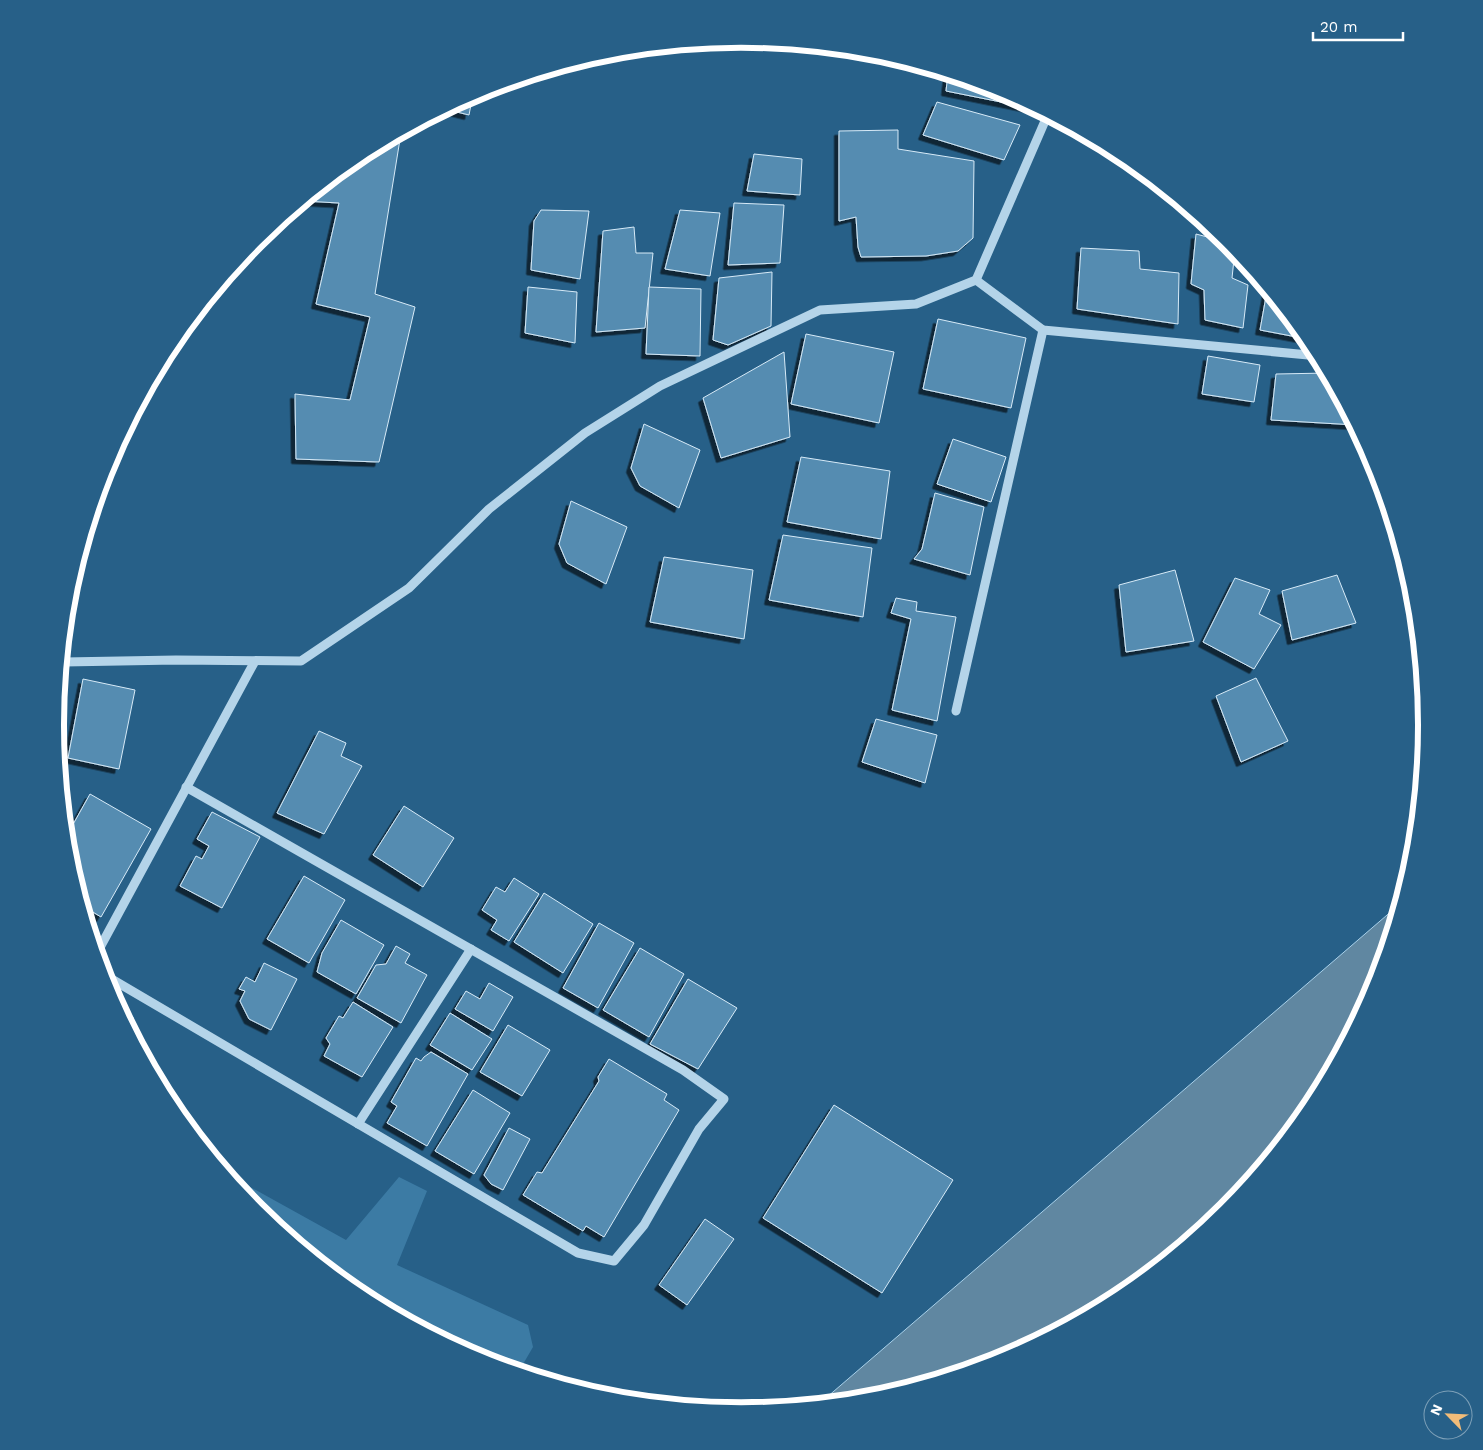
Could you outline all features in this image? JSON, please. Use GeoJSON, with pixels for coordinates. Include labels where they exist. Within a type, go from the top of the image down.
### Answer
{"type":"FeatureCollection","features":[{"type":"Feature","properties":{"kind":"street"},"geometry":{"type":"LineString","coordinates":[[67,662],[176,660],[301,661],[410,588],[489,509],[585,433],[660,386],[820,310],[916,304],[976,280],[1046,119]]}},
{"type":"Feature","properties":{"kind":"street"},"geometry":{"type":"LineString","coordinates":[[976,280],[1043,330],[1309,355]]}},
{"type":"Feature","properties":{"kind":"street"},"geometry":{"type":"LineString","coordinates":[[956,711],[1043,330]]}},
{"type":"Feature","properties":{"kind":"street"},"geometry":{"type":"LineString","coordinates":[[101,946],[255,661]]}},
{"type":"Feature","properties":{"kind":"street"},"geometry":{"type":"LineString","coordinates":[[115,981],[578,1253],[614,1261],[644,1224],[699,1128],[724,1099],[683,1070],[186,787]]}},
{"type":"Feature","properties":{"kind":"street"},"geometry":{"type":"LineString","coordinates":[[358,1124],[471,949]]}},
{"type":"Feature","properties":{"kind":"shaded area"},"geometry":{"type":"Polygon","coordinates":[[[1393,910],[1383,943],[1349,1025],[1305,1101],[1251,1172],[1221,1204],[1188,1234],[1118,1288],[1080,1312],[1041,1333],[959,1367],[874,1389],[827,1397],[1393,910]]]}},
{"type":"Feature","properties":{"kind":"shaded area"},"geometry":{"type":"Polygon","coordinates":[[[399,1177],[427,1191],[397,1265],[528,1325],[533,1347],[522,1366],[442,1333],[403,1312],[329,1262],[262,1204],[242,1182],[346,1240],[399,1177]]]}},
{"type":"Feature","properties":{"kind":"building"},"geometry":{"type":"Polygon","coordinates":[[[947,80],[1013,104],[946,91],[947,80]]]}},
{"type":"Feature","properties":{"kind":"building"},"geometry":{"type":"Polygon","coordinates":[[[937,102],[1020,125],[1004,160],[923,135],[937,102]]]}},
{"type":"Feature","properties":{"kind":"building"},"geometry":{"type":"Polygon","coordinates":[[[471,104],[469,115],[454,111],[471,104]]]}},
{"type":"Feature","properties":{"kind":"building"},"geometry":{"type":"Polygon","coordinates":[[[898,130],[898,149],[974,161],[973,238],[958,251],[926,256],[861,257],[858,247],[856,217],[839,221],[839,131],[898,130]]]}},
{"type":"Feature","properties":{"kind":"building"},"geometry":{"type":"Polygon","coordinates":[[[400,140],[375,294],[415,307],[379,462],[296,459],[295,394],[350,400],[370,317],[316,304],[339,203],[313,201],[365,162],[400,140]]]}},
{"type":"Feature","properties":{"kind":"building"},"geometry":{"type":"Polygon","coordinates":[[[754,154],[802,159],[800,195],[747,191],[754,154]]]}},
{"type":"Feature","properties":{"kind":"building"},"geometry":{"type":"Polygon","coordinates":[[[734,203],[784,205],[780,263],[728,265],[734,203]]]}},
{"type":"Feature","properties":{"kind":"building"},"geometry":{"type":"Polygon","coordinates":[[[541,210],[589,211],[580,279],[531,270],[534,221],[541,210]]]}},
{"type":"Feature","properties":{"kind":"building"},"geometry":{"type":"Polygon","coordinates":[[[680,210],[720,213],[710,276],[665,269],[680,210]]]}},
{"type":"Feature","properties":{"kind":"building"},"geometry":{"type":"Polygon","coordinates":[[[634,227],[636,253],[653,253],[645,328],[596,332],[603,231],[634,227]]]}},
{"type":"Feature","properties":{"kind":"building"},"geometry":{"type":"Polygon","coordinates":[[[1196,234],[1213,238],[1234,260],[1232,278],[1248,285],[1243,328],[1205,320],[1204,290],[1191,284],[1196,234]]]}},
{"type":"Feature","properties":{"kind":"building"},"geometry":{"type":"Polygon","coordinates":[[[1081,248],[1139,251],[1140,269],[1179,273],[1178,324],[1077,309],[1081,248]]]}},
{"type":"Feature","properties":{"kind":"building"},"geometry":{"type":"Polygon","coordinates":[[[772,272],[771,326],[728,345],[713,340],[719,278],[772,272]]]}},
{"type":"Feature","properties":{"kind":"building"},"geometry":{"type":"Polygon","coordinates":[[[528,287],[577,292],[575,343],[525,333],[528,287]]]}},
{"type":"Feature","properties":{"kind":"building"},"geometry":{"type":"Polygon","coordinates":[[[649,287],[701,289],[700,356],[646,354],[649,287]]]}},
{"type":"Feature","properties":{"kind":"building"},"geometry":{"type":"Polygon","coordinates":[[[1266,297],[1296,337],[1260,330],[1266,297]]]}},
{"type":"Feature","properties":{"kind":"building"},"geometry":{"type":"Polygon","coordinates":[[[938,319],[1026,338],[1011,408],[923,389],[938,319]]]}},
{"type":"Feature","properties":{"kind":"building"},"geometry":{"type":"Polygon","coordinates":[[[806,334],[894,352],[879,423],[791,404],[806,334]]]}},
{"type":"Feature","properties":{"kind":"building"},"geometry":{"type":"Polygon","coordinates":[[[784,352],[790,437],[721,458],[703,398],[784,352]]]}},
{"type":"Feature","properties":{"kind":"building"},"geometry":{"type":"Polygon","coordinates":[[[1208,356],[1260,365],[1254,402],[1202,394],[1208,356]]]}},
{"type":"Feature","properties":{"kind":"building"},"geometry":{"type":"Polygon","coordinates":[[[1320,373],[1349,425],[1271,420],[1276,374],[1320,373]]]}},
{"type":"Feature","properties":{"kind":"building"},"geometry":{"type":"Polygon","coordinates":[[[644,424],[700,450],[679,508],[640,486],[631,468],[644,424]]]}},
{"type":"Feature","properties":{"kind":"building"},"geometry":{"type":"Polygon","coordinates":[[[953,439],[1006,457],[991,502],[937,484],[953,439]]]}},
{"type":"Feature","properties":{"kind":"building"},"geometry":{"type":"Polygon","coordinates":[[[801,457],[890,471],[881,539],[787,522],[801,457]]]}},
{"type":"Feature","properties":{"kind":"building"},"geometry":{"type":"Polygon","coordinates":[[[935,493],[984,507],[970,575],[914,559],[922,549],[935,493]]]}},
{"type":"Feature","properties":{"kind":"building"},"geometry":{"type":"Polygon","coordinates":[[[571,501],[627,527],[606,584],[567,563],[559,544],[571,501]]]}},
{"type":"Feature","properties":{"kind":"building"},"geometry":{"type":"Polygon","coordinates":[[[783,535],[872,548],[863,617],[769,600],[783,535]]]}},
{"type":"Feature","properties":{"kind":"building"},"geometry":{"type":"Polygon","coordinates":[[[664,557],[753,570],[744,639],[650,622],[664,557]]]}},
{"type":"Feature","properties":{"kind":"building"},"geometry":{"type":"Polygon","coordinates":[[[1175,570],[1194,641],[1126,652],[1119,585],[1175,570]]]}},
{"type":"Feature","properties":{"kind":"building"},"geometry":{"type":"Polygon","coordinates":[[[1337,575],[1356,623],[1292,640],[1282,591],[1337,575]]]}},
{"type":"Feature","properties":{"kind":"building"},"geometry":{"type":"Polygon","coordinates":[[[1235,578],[1270,590],[1259,614],[1281,625],[1254,669],[1203,642],[1235,578]]]}},
{"type":"Feature","properties":{"kind":"building"},"geometry":{"type":"Polygon","coordinates":[[[896,598],[917,602],[916,611],[956,617],[937,721],[892,710],[911,619],[891,613],[896,598]]]}},
{"type":"Feature","properties":{"kind":"building"},"geometry":{"type":"Polygon","coordinates":[[[1256,678],[1288,741],[1241,762],[1216,696],[1256,678]]]}},
{"type":"Feature","properties":{"kind":"building"},"geometry":{"type":"Polygon","coordinates":[[[83,679],[135,690],[119,769],[68,758],[83,679]]]}},
{"type":"Feature","properties":{"kind":"building"},"geometry":{"type":"Polygon","coordinates":[[[876,719],[937,735],[925,783],[862,762],[876,719]]]}},
{"type":"Feature","properties":{"kind":"building"},"geometry":{"type":"Polygon","coordinates":[[[319,731],[346,743],[341,756],[362,766],[324,834],[277,813],[319,731]]]}},
{"type":"Feature","properties":{"kind":"building"},"geometry":{"type":"Polygon","coordinates":[[[90,794],[151,829],[101,917],[90,910],[77,857],[72,826],[90,794]]]}},
{"type":"Feature","properties":{"kind":"building"},"geometry":{"type":"Polygon","coordinates":[[[404,806],[454,838],[423,887],[373,855],[404,806]]]}},
{"type":"Feature","properties":{"kind":"building"},"geometry":{"type":"Polygon","coordinates":[[[212,812],[260,837],[222,908],[180,886],[196,856],[202,859],[209,846],[197,839],[212,812]]]}},
{"type":"Feature","properties":{"kind":"building"},"geometry":{"type":"Polygon","coordinates":[[[304,876],[345,900],[309,963],[267,939],[304,876]]]}},
{"type":"Feature","properties":{"kind":"building"},"geometry":{"type":"Polygon","coordinates":[[[514,878],[539,894],[509,941],[491,930],[497,920],[482,910],[496,887],[505,892],[514,878]]]}},
{"type":"Feature","properties":{"kind":"building"},"geometry":{"type":"Polygon","coordinates":[[[544,893],[593,924],[563,973],[514,942],[544,893]]]}},
{"type":"Feature","properties":{"kind":"building"},"geometry":{"type":"Polygon","coordinates":[[[341,920],[384,945],[356,994],[317,972],[322,953],[341,920]]]}},
{"type":"Feature","properties":{"kind":"building"},"geometry":{"type":"Polygon","coordinates":[[[599,923],[634,943],[598,1008],[563,988],[599,923]]]}},
{"type":"Feature","properties":{"kind":"building"},"geometry":{"type":"Polygon","coordinates":[[[396,946],[410,954],[405,963],[427,975],[401,1023],[357,998],[376,965],[386,964],[396,946]]]}},
{"type":"Feature","properties":{"kind":"building"},"geometry":{"type":"Polygon","coordinates":[[[640,948],[684,974],[649,1037],[603,1010],[640,948]]]}},
{"type":"Feature","properties":{"kind":"building"},"geometry":{"type":"Polygon","coordinates":[[[264,963],[297,979],[271,1030],[249,1019],[240,1001],[245,991],[239,989],[246,977],[255,982],[264,963]]]}},
{"type":"Feature","properties":{"kind":"building"},"geometry":{"type":"Polygon","coordinates":[[[688,979],[737,1008],[698,1069],[650,1044],[688,979]]]}},
{"type":"Feature","properties":{"kind":"building"},"geometry":{"type":"Polygon","coordinates":[[[489,983],[513,997],[493,1031],[455,1009],[466,991],[480,999],[489,983]]]}},
{"type":"Feature","properties":{"kind":"building"},"geometry":{"type":"Polygon","coordinates":[[[353,1002],[393,1027],[362,1077],[324,1056],[330,1044],[326,1038],[339,1016],[343,1018],[353,1002]]]}},
{"type":"Feature","properties":{"kind":"building"},"geometry":{"type":"Polygon","coordinates":[[[450,1013],[492,1039],[472,1070],[430,1045],[450,1013]]]}},
{"type":"Feature","properties":{"kind":"building"},"geometry":{"type":"Polygon","coordinates":[[[508,1025],[550,1050],[522,1096],[480,1072],[508,1025]]]}},
{"type":"Feature","properties":{"kind":"building"},"geometry":{"type":"Polygon","coordinates":[[[431,1052],[468,1074],[427,1146],[387,1123],[397,1106],[391,1102],[416,1058],[421,1061],[431,1052]]]}},
{"type":"Feature","properties":{"kind":"building"},"geometry":{"type":"Polygon","coordinates":[[[609,1059],[667,1094],[664,1100],[679,1110],[604,1237],[586,1226],[583,1231],[523,1195],[537,1172],[542,1173],[599,1081],[598,1077],[609,1059]]]}},
{"type":"Feature","properties":{"kind":"building"},"geometry":{"type":"Polygon","coordinates":[[[473,1090],[510,1113],[474,1174],[435,1151],[473,1090]]]}},
{"type":"Feature","properties":{"kind":"building"},"geometry":{"type":"Polygon","coordinates":[[[834,1105],[953,1180],[882,1293],[763,1218],[834,1105]]]}},
{"type":"Feature","properties":{"kind":"building"},"geometry":{"type":"Polygon","coordinates":[[[509,1128],[530,1139],[503,1190],[491,1184],[484,1175],[509,1128]]]}},
{"type":"Feature","properties":{"kind":"building"},"geometry":{"type":"Polygon","coordinates":[[[705,1219],[734,1239],[687,1305],[659,1285],[705,1219]]]}}]}
